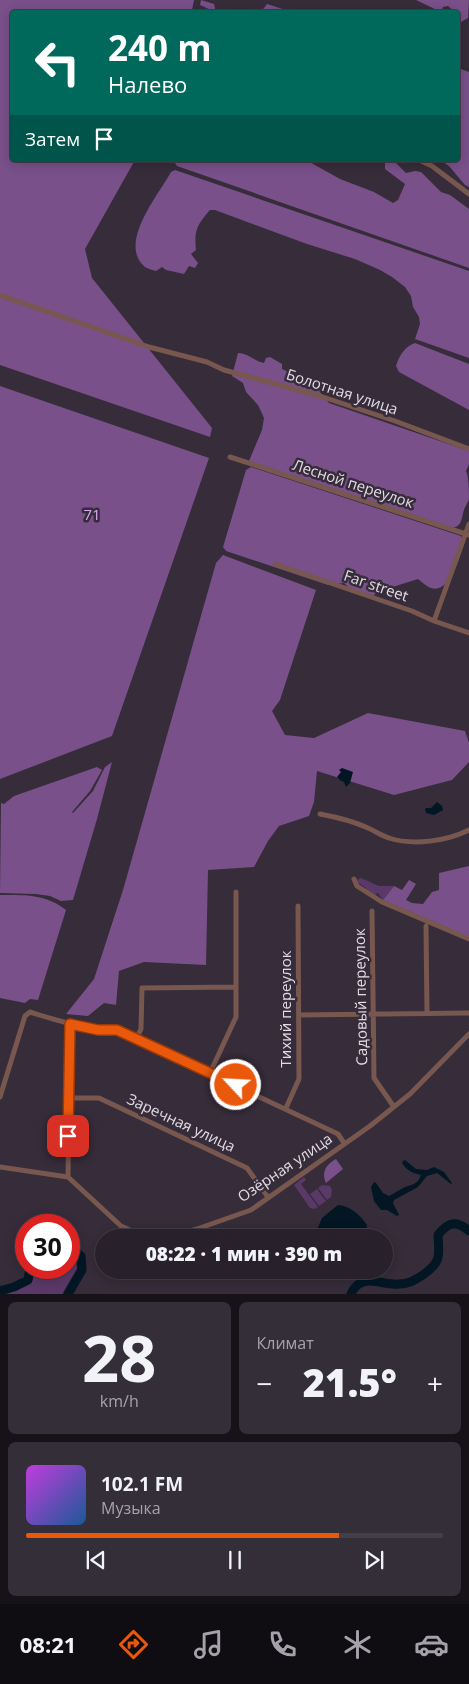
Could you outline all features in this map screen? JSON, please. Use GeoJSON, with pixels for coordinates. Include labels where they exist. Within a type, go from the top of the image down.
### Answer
{"type":"FeatureCollection","features":[{"type":"Feature","properties":{"kind":"street"},"geometry":{"type":"LineString","coordinates":[[423,162],[432,166],[469,194]]}},
{"type":"Feature","properties":{"kind":"street","name":"Болотная улица"},"geometry":{"type":"LineString","coordinates":[[0,294],[149,347],[207,362],[224,370],[320,396],[395,421],[469,449]]}},
{"type":"Feature","properties":{"kind":"street","name":"Лесной переулок"},"geometry":{"type":"LineString","coordinates":[[230,457],[467,535]]}},
{"type":"Feature","properties":{"kind":"street"},"geometry":{"type":"LineString","coordinates":[[434,621],[467,535],[469,524]]}},
{"type":"Feature","properties":{"kind":"street","name":"Far street"},"geometry":{"type":"LineString","coordinates":[[275,564],[412,611],[469,633]]}},
{"type":"Feature","properties":{"kind":"street"},"geometry":{"type":"LineString","coordinates":[[320,814],[343,818],[368,827],[389,838],[408,842],[446,839],[469,830]]}},
{"type":"Feature","properties":{"kind":"street"},"geometry":{"type":"LineString","coordinates":[[354,879],[357,886],[382,902],[469,939]]}},
{"type":"Feature","properties":{"kind":"street"},"geometry":{"type":"LineString","coordinates":[[210,1073],[236,1017],[236,892]]}},
{"type":"Feature","properties":{"kind":"street","name":"Тихий переулок"},"geometry":{"type":"LineString","coordinates":[[286,1108],[299,1079],[298,906]]}},
{"type":"Feature","properties":{"kind":"street","name":"Садовый переулок"},"geometry":{"type":"LineString","coordinates":[[372,911],[374,1078],[394,1106]]}},
{"type":"Feature","properties":{"kind":"street"},"geometry":{"type":"LineString","coordinates":[[426,926],[427,1013]]}},
{"type":"Feature","properties":{"kind":"street"},"geometry":{"type":"LineString","coordinates":[[136,1039],[141,1030],[142,988],[236,987]]}},
{"type":"Feature","properties":{"kind":"street"},"geometry":{"type":"LineString","coordinates":[[0,1097],[27,1013],[30,1012],[98,1030],[117,1030],[286,1108],[338,1134],[344,1143]]}},
{"type":"Feature","properties":{"kind":"street"},"geometry":{"type":"LineString","coordinates":[[299,1015],[469,1013]]}},
{"type":"Feature","properties":{"kind":"street"},"geometry":{"type":"LineString","coordinates":[[0,1167],[68,1177],[70,1024]]}},
{"type":"Feature","properties":{"kind":"street","name":"Озёрная улица"},"geometry":{"type":"LineString","coordinates":[[68,1177],[121,1226],[142,1235],[154,1237],[170,1237],[185,1234],[251,1210],[410,1094],[469,1034]]}},
{"type":"Feature","properties":{"kind":"street","name":"Заречная улица"},"geometry":{"type":"LineString","coordinates":[[68,1098],[99,1098],[247,1168],[268,1197]]}},
{"type":"Feature","properties":{"kind":"shaded area"},"geometry":{"type":"Polygon","coordinates":[[[361,878],[379,886],[394,886],[383,900],[378,893],[373,896],[357,882],[361,878]]]}},
{"type":"Feature","properties":{"kind":"shaded area"},"geometry":{"type":"Polygon","coordinates":[[[304,1177],[306,1180],[301,1184],[318,1207],[314,1209],[310,1208],[294,1185],[304,1177]]]}},
{"type":"Feature","properties":{"kind":"shaded area"},"geometry":{"type":"Polygon","coordinates":[[[322,1185],[330,1186],[332,1190],[331,1197],[327,1200],[318,1188],[322,1185]]]}},
{"type":"Feature","properties":{"kind":"shaded area"},"geometry":{"type":"Polygon","coordinates":[[[317,1189],[326,1201],[319,1206],[310,1194],[317,1189]]]}},
{"type":"Feature","properties":{"kind":"shaded area"},"geometry":{"type":"Polygon","coordinates":[[[33,1279],[71,1279],[62,1294],[2,1294],[30,1284],[33,1279]]]}},
{"type":"Feature","properties":{"kind":"green space"},"geometry":{"type":"Polygon","coordinates":[[[0,0],[194,0],[192,10],[10,10],[10,162],[134,162],[85,249],[92,278],[212,428],[210,437],[0,365],[0,0]]]}},
{"type":"Feature","properties":{"kind":"green space"},"geometry":{"type":"Polygon","coordinates":[[[201,0],[214,4],[216,10],[211,10],[200,5],[201,0]]]}},
{"type":"Feature","properties":{"kind":"green space"},"geometry":{"type":"Polygon","coordinates":[[[416,0],[469,0],[468,18],[461,22],[460,10],[453,10],[448,6],[443,7],[442,10],[437,10],[416,0]]]}},
{"type":"Feature","properties":{"kind":"green space"},"geometry":{"type":"Polygon","coordinates":[[[267,4],[286,10],[262,10],[267,4]]]}},
{"type":"Feature","properties":{"kind":"green space"},"geometry":{"type":"Polygon","coordinates":[[[460,69],[469,72],[469,187],[465,185],[449,166],[443,162],[460,162],[460,69]]]}},
{"type":"Feature","properties":{"kind":"green space"},"geometry":{"type":"Polygon","coordinates":[[[310,162],[340,179],[374,192],[393,203],[398,200],[405,184],[385,169],[385,162],[395,162],[406,173],[421,172],[441,192],[450,195],[469,209],[469,268],[177,166],[175,163],[310,162]]]}},
{"type":"Feature","properties":{"kind":"green space"},"geometry":{"type":"Polygon","coordinates":[[[175,170],[469,271],[469,358],[415,339],[420,324],[411,296],[405,287],[380,270],[355,259],[307,244],[215,210],[210,210],[197,228],[196,250],[191,254],[198,263],[195,268],[189,266],[184,274],[166,270],[162,267],[156,271],[145,267],[138,257],[136,246],[138,233],[150,206],[171,172],[175,170]]]}},
{"type":"Feature","properties":{"kind":"green space"},"geometry":{"type":"Polygon","coordinates":[[[415,343],[469,364],[469,410],[399,372],[396,366],[401,355],[408,346],[415,343]]]}},
{"type":"Feature","properties":{"kind":"green space"},"geometry":{"type":"Polygon","coordinates":[[[238,353],[245,354],[264,363],[266,358],[270,357],[282,364],[282,369],[298,376],[301,384],[308,389],[316,379],[322,380],[325,386],[321,394],[329,403],[469,451],[469,464],[466,471],[469,499],[460,524],[452,528],[249,461],[262,430],[264,418],[258,405],[246,392],[243,383],[232,376],[238,353]]]}},
{"type":"Feature","properties":{"kind":"green space","name":"71"},"geometry":{"type":"Polygon","coordinates":[[[0,386],[209,458],[112,736],[0,779],[0,386]]]}},
{"type":"Feature","properties":{"kind":"green space"},"geometry":{"type":"Polygon","coordinates":[[[251,467],[461,536],[464,544],[453,573],[444,585],[438,588],[426,586],[418,579],[380,591],[371,597],[353,592],[344,583],[328,585],[226,551],[223,547],[246,470],[251,467]]]}},
{"type":"Feature","properties":{"kind":"green space"},"geometry":{"type":"Polygon","coordinates":[[[223,555],[316,590],[280,700],[272,711],[285,735],[314,738],[368,713],[465,731],[469,743],[469,762],[452,780],[394,795],[317,771],[314,802],[309,816],[279,826],[268,841],[254,867],[208,870],[206,965],[144,962],[119,971],[116,1005],[104,1003],[88,1016],[66,1014],[94,979],[123,890],[216,563],[223,555]]]}},
{"type":"Feature","properties":{"kind":"green space"},"geometry":{"type":"Polygon","coordinates":[[[112,762],[73,900],[61,901],[50,896],[36,894],[0,893],[1,803],[4,804],[14,796],[97,767],[102,770],[90,791],[73,813],[93,791],[105,767],[112,762]]]}},
{"type":"Feature","properties":{"kind":"green space"},"geometry":{"type":"Polygon","coordinates":[[[469,866],[469,937],[383,900],[394,886],[402,890],[409,880],[416,884],[406,900],[412,903],[423,904],[432,892],[439,890],[439,873],[469,866]]]}},
{"type":"Feature","properties":{"kind":"green space"},"geometry":{"type":"Polygon","coordinates":[[[0,895],[35,896],[51,901],[66,910],[38,1000],[30,999],[25,1003],[0,998],[0,895]]]}},
{"type":"Feature","properties":{"kind":"green space"},"geometry":{"type":"Polygon","coordinates":[[[336,1159],[343,1169],[326,1183],[325,1169],[336,1159]]]}},
{"type":"Feature","properties":{"kind":"water"},"geometry":{"type":"Polygon","coordinates":[[[342,768],[353,772],[350,783],[346,787],[344,782],[337,777],[341,772],[339,770],[342,768]]]}},
{"type":"Feature","properties":{"kind":"water"},"geometry":{"type":"Polygon","coordinates":[[[437,802],[442,806],[443,810],[434,815],[426,813],[426,808],[431,808],[437,802]]]}},
{"type":"Feature","properties":{"kind":"water"},"geometry":{"type":"Polygon","coordinates":[[[405,1160],[416,1169],[427,1170],[434,1167],[444,1172],[452,1183],[437,1173],[427,1176],[418,1187],[394,1200],[393,1203],[399,1215],[397,1216],[387,1210],[381,1210],[374,1201],[371,1187],[374,1182],[376,1183],[383,1193],[389,1196],[418,1181],[421,1175],[406,1168],[402,1163],[405,1160]]]}},
{"type":"Feature","properties":{"kind":"water"},"geometry":{"type":"Polygon","coordinates":[[[338,1205],[347,1207],[367,1225],[366,1229],[317,1229],[322,1218],[338,1205]]]}},
{"type":"Feature","properties":{"kind":"waterway"},"geometry":{"type":"LineString","coordinates":[[351,1294],[355,1287],[366,1281],[399,1284],[415,1280],[434,1266],[439,1253],[438,1235],[445,1227],[456,1224],[469,1231]]}},
{"type":"Feature","properties":{"kind":"waterway"},"geometry":{"type":"LineString","coordinates":[[80,1255],[82,1270],[80,1273]]}},
{"type":"Feature","properties":{"kind":"waterway"},"geometry":{"type":"LineString","coordinates":[[0,1291],[14,1287],[28,1279]]}},
{"type":"Feature","properties":{"kind":"waterway"},"geometry":{"type":"LineString","coordinates":[[68,1294],[77,1279]]}},
{"type":"Feature","properties":{"kind":"route"},"geometry":{"type":"LineString","coordinates":[[68,1136],[70,1024],[98,1030],[117,1030],[236,1085]]}}]}
